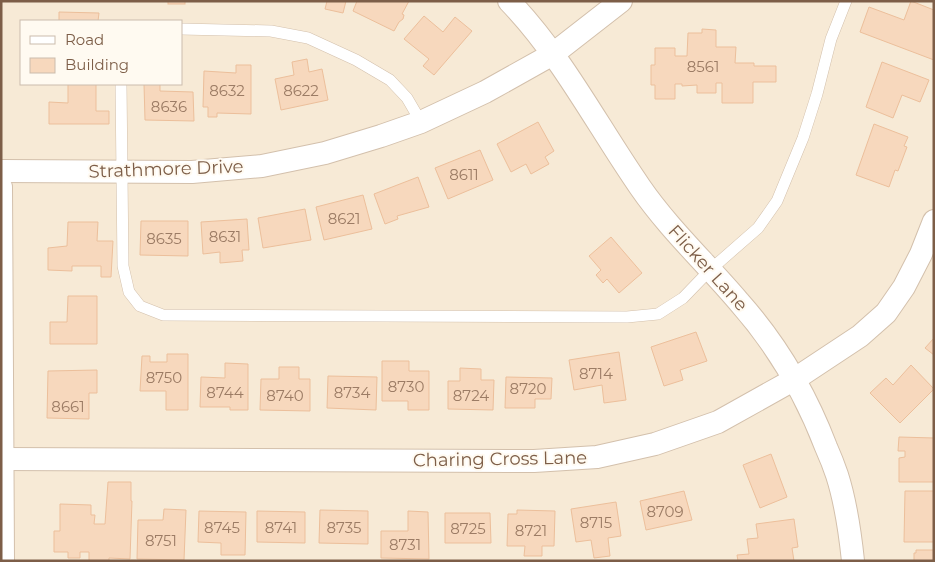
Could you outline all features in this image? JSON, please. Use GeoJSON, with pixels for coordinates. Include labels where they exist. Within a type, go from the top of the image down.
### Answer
{"type":"FeatureCollection","features":[{"type":"Feature","properties":{"kind":"street","name":"Flicker Lane"},"geometry":{"type":"LineString","coordinates":[[509,1],[553,54],[640,187],[664,219],[740,303],[777,349],[795,378],[815,417],[837,475],[850,528],[853,561]]}},
{"type":"Feature","properties":{"kind":"street","name":"Strathmore Drive"},"geometry":{"type":"LineString","coordinates":[[1,171],[192,172],[262,166],[325,153],[421,122],[485,92],[553,54],[621,1]]}},
{"type":"Feature","properties":{"kind":"street"},"geometry":{"type":"LineString","coordinates":[[1,187],[3,561]]}},
{"type":"Feature","properties":{"kind":"street","name":"Charing Cross Lane"},"geometry":{"type":"LineString","coordinates":[[2,459],[534,461],[597,457],[655,444],[718,422],[795,378],[860,336],[886,313],[904,287],[921,254],[934,221]]}},
{"type":"Feature","properties":{"kind":"lane"},"geometry":{"type":"LineString","coordinates":[[121,85],[123,266],[130,292],[140,306],[163,315],[627,318],[658,314],[683,298],[710,270],[758,228],[777,201],[803,138],[831,39],[846,1]]}},
{"type":"Feature","properties":{"kind":"lane"},"geometry":{"type":"LineString","coordinates":[[182,29],[271,31],[308,38],[356,60],[390,80],[408,98],[421,122]]}},
{"type":"Feature","properties":{"kind":"shaded area"},"geometry":{"type":"Polygon","coordinates":[[[1,1],[934,1],[934,561],[1,561],[1,1]]]}},
{"type":"Feature","properties":{"kind":"building"},"geometry":{"type":"Polygon","coordinates":[[[168,1],[185,1],[185,4],[168,4],[168,1]]]}},
{"type":"Feature","properties":{"kind":"building"},"geometry":{"type":"Polygon","coordinates":[[[327,1],[346,1],[343,13],[325,9],[327,1]]]}},
{"type":"Feature","properties":{"kind":"building"},"geometry":{"type":"Polygon","coordinates":[[[357,1],[409,1],[402,14],[404,15],[403,19],[394,31],[353,11],[357,1]]]}},
{"type":"Feature","properties":{"kind":"building"},"geometry":{"type":"Polygon","coordinates":[[[911,1],[934,10],[934,60],[860,32],[869,7],[904,20],[911,1]]]}},
{"type":"Feature","properties":{"kind":"building"},"geometry":{"type":"Polygon","coordinates":[[[59,12],[99,13],[98,20],[59,20],[59,12]]]}},
{"type":"Feature","properties":{"kind":"building"},"geometry":{"type":"Polygon","coordinates":[[[424,16],[443,32],[455,17],[472,31],[434,75],[423,66],[429,59],[404,39],[424,16]]]}},
{"type":"Feature","properties":{"kind":"building"},"geometry":{"type":"Polygon","coordinates":[[[702,29],[716,30],[716,47],[736,47],[735,63],[754,63],[754,66],[776,66],[776,82],[753,82],[753,103],[722,103],[722,83],[716,83],[716,93],[697,93],[697,85],[682,86],[682,84],[675,84],[675,99],[655,99],[655,85],[651,85],[651,65],[655,65],[655,48],[675,48],[675,56],[687,56],[688,33],[702,33],[702,29]]]}},
{"type":"Feature","properties":{"kind":"building"},"geometry":{"type":"Polygon","coordinates":[[[307,59],[309,72],[322,69],[328,100],[281,110],[275,79],[294,75],[292,62],[307,59]]]}},
{"type":"Feature","properties":{"kind":"building"},"geometry":{"type":"Polygon","coordinates":[[[882,62],[929,80],[920,102],[902,95],[893,118],[866,107],[882,62]]]}},
{"type":"Feature","properties":{"kind":"building"},"geometry":{"type":"Polygon","coordinates":[[[236,65],[251,65],[251,114],[217,113],[217,117],[208,117],[208,107],[203,107],[204,71],[236,73],[236,65]]]}},
{"type":"Feature","properties":{"kind":"building"},"geometry":{"type":"Polygon","coordinates":[[[68,85],[96,85],[96,111],[109,111],[109,124],[49,124],[49,102],[68,103],[68,85]]]}},
{"type":"Feature","properties":{"kind":"building"},"geometry":{"type":"Polygon","coordinates":[[[144,85],[160,85],[160,91],[193,92],[194,121],[145,120],[144,85]]]}},
{"type":"Feature","properties":{"kind":"building"},"geometry":{"type":"Polygon","coordinates":[[[538,122],[554,151],[545,157],[549,164],[531,174],[526,164],[511,172],[497,144],[538,122]]]}},
{"type":"Feature","properties":{"kind":"building"},"geometry":{"type":"Polygon","coordinates":[[[874,124],[908,137],[904,146],[907,147],[898,171],[895,170],[889,187],[856,175],[874,124]]]}},
{"type":"Feature","properties":{"kind":"building"},"geometry":{"type":"Polygon","coordinates":[[[480,150],[493,180],[448,199],[435,168],[480,150]]]}},
{"type":"Feature","properties":{"kind":"building"},"geometry":{"type":"Polygon","coordinates":[[[418,177],[429,207],[397,216],[398,219],[385,224],[374,194],[418,177]]]}},
{"type":"Feature","properties":{"kind":"building"},"geometry":{"type":"Polygon","coordinates":[[[363,195],[372,229],[324,240],[316,207],[363,195]]]}},
{"type":"Feature","properties":{"kind":"building"},"geometry":{"type":"Polygon","coordinates":[[[305,209],[311,240],[263,248],[258,218],[305,209]]]}},
{"type":"Feature","properties":{"kind":"building"},"geometry":{"type":"Polygon","coordinates":[[[247,219],[249,250],[242,250],[243,261],[220,263],[220,252],[203,254],[201,222],[247,219]]]}},
{"type":"Feature","properties":{"kind":"building"},"geometry":{"type":"Polygon","coordinates":[[[141,221],[188,221],[188,256],[140,255],[141,221]]]}},
{"type":"Feature","properties":{"kind":"building"},"geometry":{"type":"Polygon","coordinates":[[[68,222],[98,222],[97,241],[113,241],[111,277],[101,277],[101,266],[72,266],[72,271],[48,270],[48,248],[67,246],[68,222]]]}},
{"type":"Feature","properties":{"kind":"building"},"geometry":{"type":"Polygon","coordinates":[[[611,237],[642,273],[619,293],[607,279],[603,283],[596,275],[601,270],[589,256],[611,237]]]}},
{"type":"Feature","properties":{"kind":"building"},"geometry":{"type":"Polygon","coordinates":[[[68,296],[97,296],[97,344],[50,344],[50,322],[67,322],[68,296]]]}},
{"type":"Feature","properties":{"kind":"building"},"geometry":{"type":"Polygon","coordinates":[[[696,332],[707,361],[680,370],[683,380],[664,386],[651,347],[696,332]]]}},
{"type":"Feature","properties":{"kind":"building"},"geometry":{"type":"Polygon","coordinates":[[[934,338],[934,355],[925,348],[934,338]]]}},
{"type":"Feature","properties":{"kind":"building"},"geometry":{"type":"Polygon","coordinates":[[[619,352],[626,400],[604,403],[602,385],[574,390],[569,360],[619,352]]]}},
{"type":"Feature","properties":{"kind":"building"},"geometry":{"type":"Polygon","coordinates":[[[167,354],[188,354],[188,410],[166,410],[166,391],[140,391],[142,356],[150,356],[150,362],[167,362],[167,354]]]}},
{"type":"Feature","properties":{"kind":"building"},"geometry":{"type":"Polygon","coordinates":[[[382,361],[409,361],[409,371],[429,371],[429,410],[408,410],[408,401],[382,401],[382,361]]]}},
{"type":"Feature","properties":{"kind":"building"},"geometry":{"type":"Polygon","coordinates":[[[225,363],[248,364],[248,410],[230,410],[230,407],[200,407],[201,377],[225,378],[225,363]]]}},
{"type":"Feature","properties":{"kind":"building"},"geometry":{"type":"Polygon","coordinates":[[[911,365],[934,389],[900,423],[870,393],[886,378],[893,385],[911,365]]]}},
{"type":"Feature","properties":{"kind":"building"},"geometry":{"type":"Polygon","coordinates":[[[279,367],[299,367],[299,379],[310,379],[310,411],[260,410],[261,379],[279,379],[279,367]]]}},
{"type":"Feature","properties":{"kind":"building"},"geometry":{"type":"Polygon","coordinates":[[[460,368],[481,369],[481,380],[494,380],[493,410],[448,409],[448,381],[460,381],[460,368]]]}},
{"type":"Feature","properties":{"kind":"building"},"geometry":{"type":"Polygon","coordinates":[[[97,370],[97,393],[89,393],[89,419],[47,418],[48,371],[97,370]]]}},
{"type":"Feature","properties":{"kind":"building"},"geometry":{"type":"Polygon","coordinates":[[[328,376],[377,377],[376,410],[327,408],[328,376]]]}},
{"type":"Feature","properties":{"kind":"building"},"geometry":{"type":"Polygon","coordinates":[[[506,377],[552,378],[551,399],[535,399],[535,408],[505,408],[506,377]]]}},
{"type":"Feature","properties":{"kind":"building"},"geometry":{"type":"Polygon","coordinates":[[[899,437],[934,438],[934,482],[899,482],[899,458],[905,457],[905,451],[898,451],[899,437]]]}},
{"type":"Feature","properties":{"kind":"building"},"geometry":{"type":"Polygon","coordinates":[[[771,454],[787,497],[760,508],[743,465],[771,454]]]}},
{"type":"Feature","properties":{"kind":"building"},"geometry":{"type":"Polygon","coordinates":[[[108,482],[131,482],[130,559],[109,558],[109,561],[89,561],[89,552],[80,552],[80,558],[68,558],[68,552],[54,552],[54,531],[60,531],[60,504],[91,505],[91,515],[95,515],[94,524],[105,524],[108,482]]]}},
{"type":"Feature","properties":{"kind":"building"},"geometry":{"type":"Polygon","coordinates":[[[684,491],[692,520],[646,530],[640,501],[684,491]]]}},
{"type":"Feature","properties":{"kind":"building"},"geometry":{"type":"Polygon","coordinates":[[[905,491],[934,491],[934,542],[904,542],[905,491]]]}},
{"type":"Feature","properties":{"kind":"building"},"geometry":{"type":"Polygon","coordinates":[[[616,502],[621,536],[608,538],[610,556],[594,558],[591,540],[576,542],[571,509],[616,502]]]}},
{"type":"Feature","properties":{"kind":"building"},"geometry":{"type":"Polygon","coordinates":[[[164,509],[186,510],[184,560],[137,559],[138,520],[163,520],[164,509]]]}},
{"type":"Feature","properties":{"kind":"building"},"geometry":{"type":"Polygon","coordinates":[[[320,510],[368,511],[368,544],[319,543],[320,510]]]}},
{"type":"Feature","properties":{"kind":"building"},"geometry":{"type":"Polygon","coordinates":[[[517,510],[555,511],[554,546],[542,546],[542,556],[524,556],[525,546],[507,546],[508,514],[517,514],[517,510]]]}},
{"type":"Feature","properties":{"kind":"building"},"geometry":{"type":"Polygon","coordinates":[[[199,511],[246,512],[245,555],[221,555],[221,543],[198,542],[199,511]]]}},
{"type":"Feature","properties":{"kind":"building"},"geometry":{"type":"Polygon","coordinates":[[[257,511],[305,512],[305,543],[257,542],[257,511]]]}},
{"type":"Feature","properties":{"kind":"building"},"geometry":{"type":"Polygon","coordinates":[[[408,511],[428,512],[429,559],[381,558],[381,531],[408,531],[408,511]]]}},
{"type":"Feature","properties":{"kind":"building"},"geometry":{"type":"Polygon","coordinates":[[[445,513],[490,513],[491,543],[445,543],[445,513]]]}},
{"type":"Feature","properties":{"kind":"building"},"geometry":{"type":"Polygon","coordinates":[[[794,519],[798,547],[792,548],[794,561],[738,561],[737,555],[749,554],[747,539],[758,538],[756,524],[794,519]]]}},
{"type":"Feature","properties":{"kind":"building"},"geometry":{"type":"Polygon","coordinates":[[[916,550],[934,550],[934,561],[914,561],[916,550]]]}}]}
